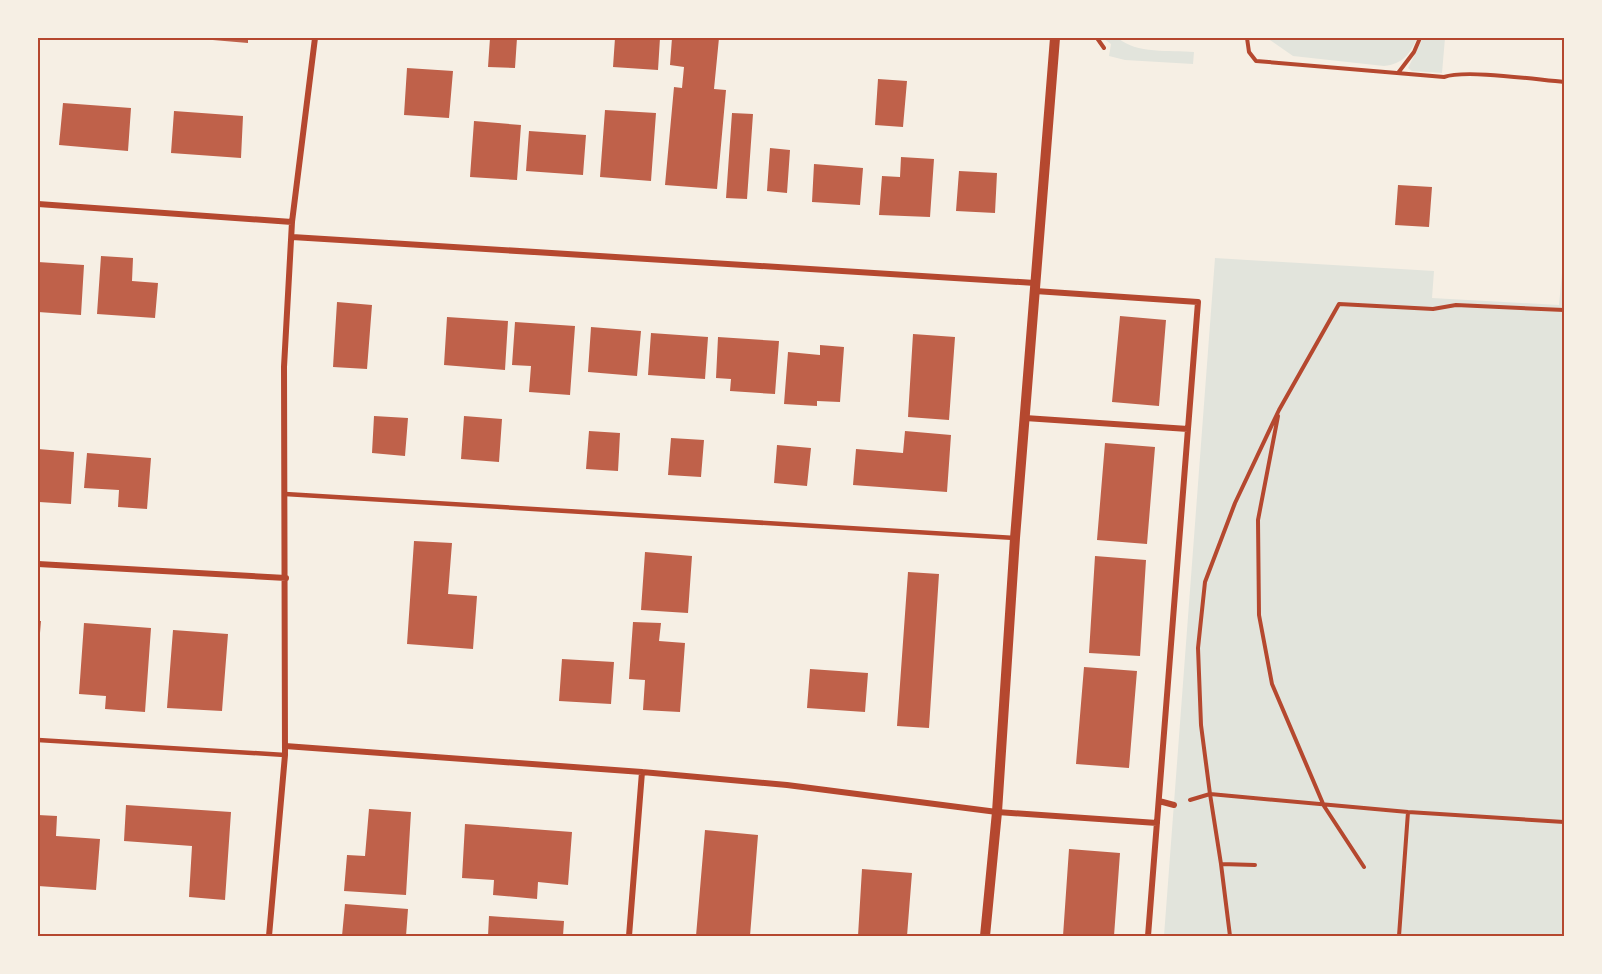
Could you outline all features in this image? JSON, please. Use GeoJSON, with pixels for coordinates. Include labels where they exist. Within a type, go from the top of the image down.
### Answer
{"type":"FeatureCollection","features":[{"type":"Feature","properties":{"kind":"street"},"geometry":{"type":"LineString","coordinates":[[269,936],[285,755],[284,367],[292,222],[315,38]]}},
{"type":"Feature","properties":{"kind":"street"},"geometry":{"type":"LineString","coordinates":[[985,936],[997,812],[1015,538],[1055,38]]}},
{"type":"Feature","properties":{"kind":"street"},"geometry":{"type":"LineString","coordinates":[[38,204],[292,222]]}},
{"type":"Feature","properties":{"kind":"street"},"geometry":{"type":"LineString","coordinates":[[292,237],[1035,287],[1198,302],[1148,936]]}},
{"type":"Feature","properties":{"kind":"street"},"geometry":{"type":"LineString","coordinates":[[1025,418],[1188,429]]}},
{"type":"Feature","properties":{"kind":"street"},"geometry":{"type":"LineString","coordinates":[[38,564],[286,578]]}},
{"type":"Feature","properties":{"kind":"street"},"geometry":{"type":"LineString","coordinates":[[285,746],[642,772],[787,785],[997,812],[1157,823]]}},
{"type":"Feature","properties":{"kind":"street"},"geometry":{"type":"LineString","coordinates":[[629,936],[642,772]]}},
{"type":"Feature","properties":{"kind":"street"},"geometry":{"type":"LineString","coordinates":[[1159,801],[1174,805]]}},
{"type":"Feature","properties":{"kind":"lane"},"geometry":{"type":"LineString","coordinates":[[285,494],[1015,538]]}},
{"type":"Feature","properties":{"kind":"lane"},"geometry":{"type":"LineString","coordinates":[[38,740],[285,755]]}},
{"type":"Feature","properties":{"kind":"path"},"geometry":{"type":"LineString","coordinates":[[1097,38],[1104,48]]}},
{"type":"Feature","properties":{"kind":"path"},"geometry":{"type":"LineString","coordinates":[[1247,38],[1250,52],[1256,61],[1444,77],[1478,75],[1564,82]]}},
{"type":"Feature","properties":{"kind":"path"},"geometry":{"type":"LineString","coordinates":[[1397,73],[1414,52],[1420,38]]}},
{"type":"Feature","properties":{"kind":"path"},"geometry":{"type":"LineString","coordinates":[[1230,936],[1201,725],[1198,648],[1205,582],[1235,503],[1279,410],[1339,303],[1433,309],[1456,305],[1564,310]]}},
{"type":"Feature","properties":{"kind":"path"},"geometry":{"type":"LineString","coordinates":[[1279,410],[1258,520],[1258,615],[1272,684],[1324,806],[1364,867]]}},
{"type":"Feature","properties":{"kind":"path"},"geometry":{"type":"LineString","coordinates":[[1174,805],[1210,794],[1324,806],[1564,822]]}},
{"type":"Feature","properties":{"kind":"path"},"geometry":{"type":"LineString","coordinates":[[1399,936],[1408,812]]}},
{"type":"Feature","properties":{"kind":"path"},"geometry":{"type":"LineString","coordinates":[[1221,864],[1256,865]]}},
{"type":"Feature","properties":{"kind":"shaded area"},"geometry":{"type":"Polygon","coordinates":[[[1103,38],[1118,38],[1134,47],[1144,49],[1194,52],[1193,64],[1125,60],[1109,56],[1111,44],[1103,38]]]}},
{"type":"Feature","properties":{"kind":"shaded area"},"geometry":{"type":"Polygon","coordinates":[[[1267,38],[1417,38],[1405,57],[1396,63],[1384,66],[1293,56],[1267,38]]]}},
{"type":"Feature","properties":{"kind":"shaded area"},"geometry":{"type":"Polygon","coordinates":[[[1423,38],[1445,38],[1442,73],[1412,71],[1408,68],[1423,38]]]}},
{"type":"Feature","properties":{"kind":"shaded area"},"geometry":{"type":"Polygon","coordinates":[[[1215,258],[1434,271],[1432,298],[1559,305],[1562,273],[1564,273],[1564,936],[1164,936],[1215,258]]]}},
{"type":"Feature","properties":{"kind":"building"},"geometry":{"type":"Polygon","coordinates":[[[248,38],[248,43],[201,39],[248,38]]]}},
{"type":"Feature","properties":{"kind":"building"},"geometry":{"type":"Polygon","coordinates":[[[490,38],[517,38],[515,68],[488,67],[490,38]]]}},
{"type":"Feature","properties":{"kind":"building"},"geometry":{"type":"Polygon","coordinates":[[[615,38],[660,38],[658,70],[613,67],[615,38]]]}},
{"type":"Feature","properties":{"kind":"building"},"geometry":{"type":"Polygon","coordinates":[[[672,38],[719,38],[714,89],[726,90],[717,189],[665,185],[674,87],[682,88],[684,67],[670,65],[672,38]]]}},
{"type":"Feature","properties":{"kind":"building"},"geometry":{"type":"Polygon","coordinates":[[[407,68],[453,71],[449,118],[404,115],[407,68]]]}},
{"type":"Feature","properties":{"kind":"building"},"geometry":{"type":"Polygon","coordinates":[[[878,79],[907,81],[903,127],[875,125],[878,79]]]}},
{"type":"Feature","properties":{"kind":"building"},"geometry":{"type":"Polygon","coordinates":[[[63,103],[131,108],[128,151],[59,145],[63,103]]]}},
{"type":"Feature","properties":{"kind":"building"},"geometry":{"type":"Polygon","coordinates":[[[605,110],[656,113],[651,181],[600,177],[605,110]]]}},
{"type":"Feature","properties":{"kind":"building"},"geometry":{"type":"Polygon","coordinates":[[[174,111],[243,116],[241,158],[171,153],[174,111]]]}},
{"type":"Feature","properties":{"kind":"building"},"geometry":{"type":"Polygon","coordinates":[[[732,113],[753,114],[747,199],[726,198],[732,113]]]}},
{"type":"Feature","properties":{"kind":"building"},"geometry":{"type":"Polygon","coordinates":[[[474,121],[521,125],[517,180],[470,177],[474,121]]]}},
{"type":"Feature","properties":{"kind":"building"},"geometry":{"type":"Polygon","coordinates":[[[529,131],[586,135],[583,175],[526,171],[529,131]]]}},
{"type":"Feature","properties":{"kind":"building"},"geometry":{"type":"Polygon","coordinates":[[[770,148],[790,150],[787,193],[767,191],[770,148]]]}},
{"type":"Feature","properties":{"kind":"building"},"geometry":{"type":"Polygon","coordinates":[[[901,157],[934,159],[930,217],[879,215],[882,176],[900,177],[901,157]]]}},
{"type":"Feature","properties":{"kind":"building"},"geometry":{"type":"Polygon","coordinates":[[[814,164],[863,168],[860,205],[812,202],[814,164]]]}},
{"type":"Feature","properties":{"kind":"building"},"geometry":{"type":"Polygon","coordinates":[[[959,171],[997,173],[995,213],[956,211],[959,171]]]}},
{"type":"Feature","properties":{"kind":"building"},"geometry":{"type":"Polygon","coordinates":[[[1398,185],[1432,187],[1429,227],[1395,225],[1398,185]]]}},
{"type":"Feature","properties":{"kind":"building"},"geometry":{"type":"Polygon","coordinates":[[[101,256],[133,258],[132,281],[158,283],[155,318],[97,314],[101,256]]]}},
{"type":"Feature","properties":{"kind":"building"},"geometry":{"type":"Polygon","coordinates":[[[38,262],[84,265],[81,315],[38,312],[38,262]]]}},
{"type":"Feature","properties":{"kind":"building"},"geometry":{"type":"Polygon","coordinates":[[[337,302],[372,305],[367,369],[333,367],[337,302]]]}},
{"type":"Feature","properties":{"kind":"building"},"geometry":{"type":"Polygon","coordinates":[[[1120,316],[1166,320],[1159,406],[1112,402],[1120,316]]]}},
{"type":"Feature","properties":{"kind":"building"},"geometry":{"type":"Polygon","coordinates":[[[447,317],[508,321],[505,370],[444,365],[447,317]]]}},
{"type":"Feature","properties":{"kind":"building"},"geometry":{"type":"Polygon","coordinates":[[[515,322],[575,326],[570,395],[529,392],[531,366],[512,365],[515,322]]]}},
{"type":"Feature","properties":{"kind":"building"},"geometry":{"type":"Polygon","coordinates":[[[591,327],[641,331],[637,376],[588,372],[591,327]]]}},
{"type":"Feature","properties":{"kind":"building"},"geometry":{"type":"Polygon","coordinates":[[[651,333],[708,337],[705,379],[648,375],[651,333]]]}},
{"type":"Feature","properties":{"kind":"building"},"geometry":{"type":"Polygon","coordinates":[[[913,334],[955,337],[949,420],[908,417],[913,334]]]}},
{"type":"Feature","properties":{"kind":"building"},"geometry":{"type":"Polygon","coordinates":[[[718,337],[779,341],[775,394],[730,391],[731,379],[716,378],[718,337]]]}},
{"type":"Feature","properties":{"kind":"building"},"geometry":{"type":"Polygon","coordinates":[[[820,345],[844,347],[840,402],[817,401],[817,406],[784,404],[788,352],[820,355],[820,345]]]}},
{"type":"Feature","properties":{"kind":"building"},"geometry":{"type":"Polygon","coordinates":[[[374,416],[408,418],[405,456],[372,453],[374,416]]]}},
{"type":"Feature","properties":{"kind":"building"},"geometry":{"type":"Polygon","coordinates":[[[464,416],[502,419],[499,462],[461,459],[464,416]]]}},
{"type":"Feature","properties":{"kind":"building"},"geometry":{"type":"Polygon","coordinates":[[[589,431],[620,433],[618,471],[586,469],[589,431]]]}},
{"type":"Feature","properties":{"kind":"building"},"geometry":{"type":"Polygon","coordinates":[[[905,431],[951,435],[947,492],[853,485],[856,449],[903,453],[905,431]]]}},
{"type":"Feature","properties":{"kind":"building"},"geometry":{"type":"Polygon","coordinates":[[[671,438],[704,440],[701,477],[668,475],[671,438]]]}},
{"type":"Feature","properties":{"kind":"building"},"geometry":{"type":"Polygon","coordinates":[[[1105,443],[1155,447],[1147,544],[1097,540],[1105,443]]]}},
{"type":"Feature","properties":{"kind":"building"},"geometry":{"type":"Polygon","coordinates":[[[777,445],[811,448],[807,486],[774,483],[777,445]]]}},
{"type":"Feature","properties":{"kind":"building"},"geometry":{"type":"Polygon","coordinates":[[[38,449],[74,452],[71,504],[39,502],[38,449]]]}},
{"type":"Feature","properties":{"kind":"building"},"geometry":{"type":"Polygon","coordinates":[[[87,453],[151,458],[147,509],[118,507],[119,490],[84,488],[87,453]]]}},
{"type":"Feature","properties":{"kind":"building"},"geometry":{"type":"Polygon","coordinates":[[[414,541],[452,543],[448,594],[477,596],[473,649],[407,644],[414,541]]]}},
{"type":"Feature","properties":{"kind":"building"},"geometry":{"type":"Polygon","coordinates":[[[645,552],[692,556],[688,613],[641,610],[645,552]]]}},
{"type":"Feature","properties":{"kind":"building"},"geometry":{"type":"Polygon","coordinates":[[[1095,556],[1146,560],[1140,656],[1089,653],[1095,556]]]}},
{"type":"Feature","properties":{"kind":"building"},"geometry":{"type":"Polygon","coordinates":[[[908,572],[939,574],[929,728],[897,726],[908,572]]]}},
{"type":"Feature","properties":{"kind":"building"},"geometry":{"type":"Polygon","coordinates":[[[38,621],[41,621],[39,645],[38,645],[38,621]]]}},
{"type":"Feature","properties":{"kind":"building"},"geometry":{"type":"Polygon","coordinates":[[[633,622],[661,623],[659,641],[685,643],[680,712],[643,710],[645,680],[629,679],[633,622]]]}},
{"type":"Feature","properties":{"kind":"building"},"geometry":{"type":"Polygon","coordinates":[[[84,623],[151,628],[145,712],[105,709],[106,696],[79,694],[84,623]]]}},
{"type":"Feature","properties":{"kind":"building"},"geometry":{"type":"Polygon","coordinates":[[[173,630],[228,634],[222,711],[167,708],[173,630]]]}},
{"type":"Feature","properties":{"kind":"building"},"geometry":{"type":"Polygon","coordinates":[[[562,659],[614,662],[611,704],[559,701],[562,659]]]}},
{"type":"Feature","properties":{"kind":"building"},"geometry":{"type":"Polygon","coordinates":[[[1084,667],[1137,671],[1129,768],[1076,764],[1084,667]]]}},
{"type":"Feature","properties":{"kind":"building"},"geometry":{"type":"Polygon","coordinates":[[[810,669],[868,673],[865,712],[807,708],[810,669]]]}},
{"type":"Feature","properties":{"kind":"building"},"geometry":{"type":"Polygon","coordinates":[[[126,805],[231,812],[225,900],[189,897],[192,846],[124,841],[126,805]]]}},
{"type":"Feature","properties":{"kind":"building"},"geometry":{"type":"Polygon","coordinates":[[[369,809],[411,812],[406,895],[344,891],[347,855],[365,856],[369,809]]]}},
{"type":"Feature","properties":{"kind":"building"},"geometry":{"type":"Polygon","coordinates":[[[38,815],[57,816],[56,836],[100,839],[96,890],[38,886],[38,815]]]}},
{"type":"Feature","properties":{"kind":"building"},"geometry":{"type":"Polygon","coordinates":[[[465,824],[572,832],[568,885],[538,882],[537,899],[493,895],[494,880],[462,878],[465,824]]]}},
{"type":"Feature","properties":{"kind":"building"},"geometry":{"type":"Polygon","coordinates":[[[705,830],[758,835],[750,936],[696,936],[705,830]]]}},
{"type":"Feature","properties":{"kind":"building"},"geometry":{"type":"Polygon","coordinates":[[[1069,849],[1120,853],[1114,936],[1063,936],[1069,849]]]}},
{"type":"Feature","properties":{"kind":"building"},"geometry":{"type":"Polygon","coordinates":[[[862,869],[912,873],[907,936],[858,936],[862,869]]]}},
{"type":"Feature","properties":{"kind":"building"},"geometry":{"type":"Polygon","coordinates":[[[345,904],[408,909],[406,936],[342,936],[345,904]]]}},
{"type":"Feature","properties":{"kind":"building"},"geometry":{"type":"Polygon","coordinates":[[[489,916],[564,921],[563,936],[488,936],[489,916]]]}}]}
